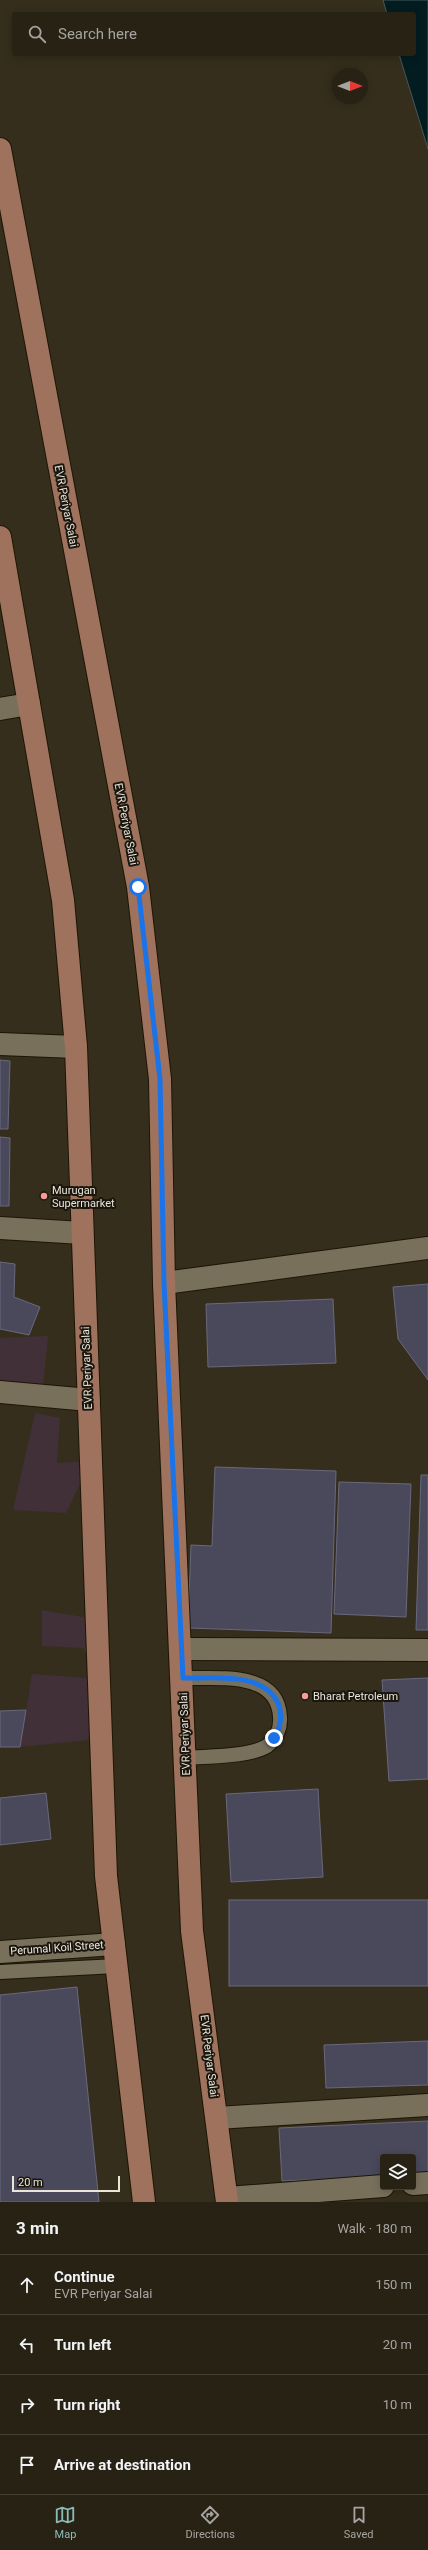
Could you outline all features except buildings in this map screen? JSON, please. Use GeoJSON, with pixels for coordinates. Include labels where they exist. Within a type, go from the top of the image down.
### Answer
{"type":"FeatureCollection","features":[{"type":"Feature","properties":{"kind":"main road","name":"EVR Periyar Salai"},"geometry":{"type":"LineString","coordinates":[[0,149],[138,887],[160,1079],[164,1283],[182,1649],[192,1931],[227,2200]]}},
{"type":"Feature","properties":{"kind":"main road","name":"EVR Periyar Salai"},"geometry":{"type":"LineString","coordinates":[[0,537],[63,900],[76,1047],[106,1876],[144,2202]]}},
{"type":"Feature","properties":{"kind":"street"},"geometry":{"type":"LineString","coordinates":[[0,709],[29,704]]}},
{"type":"Feature","properties":{"kind":"street"},"geometry":{"type":"LineString","coordinates":[[0,1044],[76,1047]]}},
{"type":"Feature","properties":{"kind":"street"},"geometry":{"type":"LineString","coordinates":[[0,1228],[82,1233]]}},
{"type":"Feature","properties":{"kind":"street"},"geometry":{"type":"LineString","coordinates":[[164,1283],[428,1248]]}},
{"type":"Feature","properties":{"kind":"street"},"geometry":{"type":"LineString","coordinates":[[0,1392],[89,1400]]}},
{"type":"Feature","properties":{"kind":"street"},"geometry":{"type":"LineString","coordinates":[[182,1649],[428,1650]]}},
{"type":"Feature","properties":{"kind":"street","name":"Perumal Koil Street"},"geometry":{"type":"LineString","coordinates":[[0,1952],[114,1944]]}},
{"type":"Feature","properties":{"kind":"street"},"geometry":{"type":"LineString","coordinates":[[217,2118],[428,2105]]}},
{"type":"Feature","properties":{"kind":"street"},"geometry":{"type":"LineString","coordinates":[[416,2184],[428,2183]]}},
{"type":"Feature","properties":{"kind":"street"},"geometry":{"type":"LineString","coordinates":[[227,2200],[380,2186]]}},
{"type":"Feature","properties":{"kind":"lane"},"geometry":{"type":"LineString","coordinates":[[183,1678],[254,1682],[274,1695],[279,1707],[280,1718],[280,1729],[266,1746],[245,1752],[186,1758]]}},
{"type":"Feature","properties":{"kind":"lane"},"geometry":{"type":"LineString","coordinates":[[0,1972],[117,1966]]}},
{"type":"Feature","properties":{"kind":"shaded area"},"geometry":{"type":"Polygon","coordinates":[[[48,1336],[42,1396],[0,1392],[0,1338],[48,1336]]]}},
{"type":"Feature","properties":{"kind":"shaded area"},"geometry":{"type":"Polygon","coordinates":[[[35,1413],[60,1418],[57,1463],[91,1461],[66,1513],[13,1510],[35,1413]]]}},
{"type":"Feature","properties":{"kind":"shaded area"},"geometry":{"type":"Polygon","coordinates":[[[42,1610],[83,1617],[97,1629],[88,1657],[83,1648],[42,1646],[42,1610]]]}},
{"type":"Feature","properties":{"kind":"shaded area"},"geometry":{"type":"Polygon","coordinates":[[[32,1674],[99,1679],[88,1740],[20,1747],[32,1674]]]}},
{"type":"Feature","properties":{"kind":"water"},"geometry":{"type":"Polygon","coordinates":[[[383,0],[428,0],[428,149],[400,56],[416,56],[416,12],[386,12],[383,0]]]}},
{"type":"Feature","properties":{"kind":"place","name":"Murugan Supermarket"},"geometry":{"type":"Point","coordinates":[44,1196]}},
{"type":"Feature","properties":{"kind":"place","name":"Bharat Petroleum"},"geometry":{"type":"Point","coordinates":[305,1696]}},
{"type":"Feature","properties":{"kind":"route"},"geometry":{"type":"LineString","coordinates":[[138,887],[160,1079],[164,1283],[183,1678],[241,1680],[254,1682],[265,1687],[274,1695],[279,1707],[280,1729],[274,1738]]}}]}
